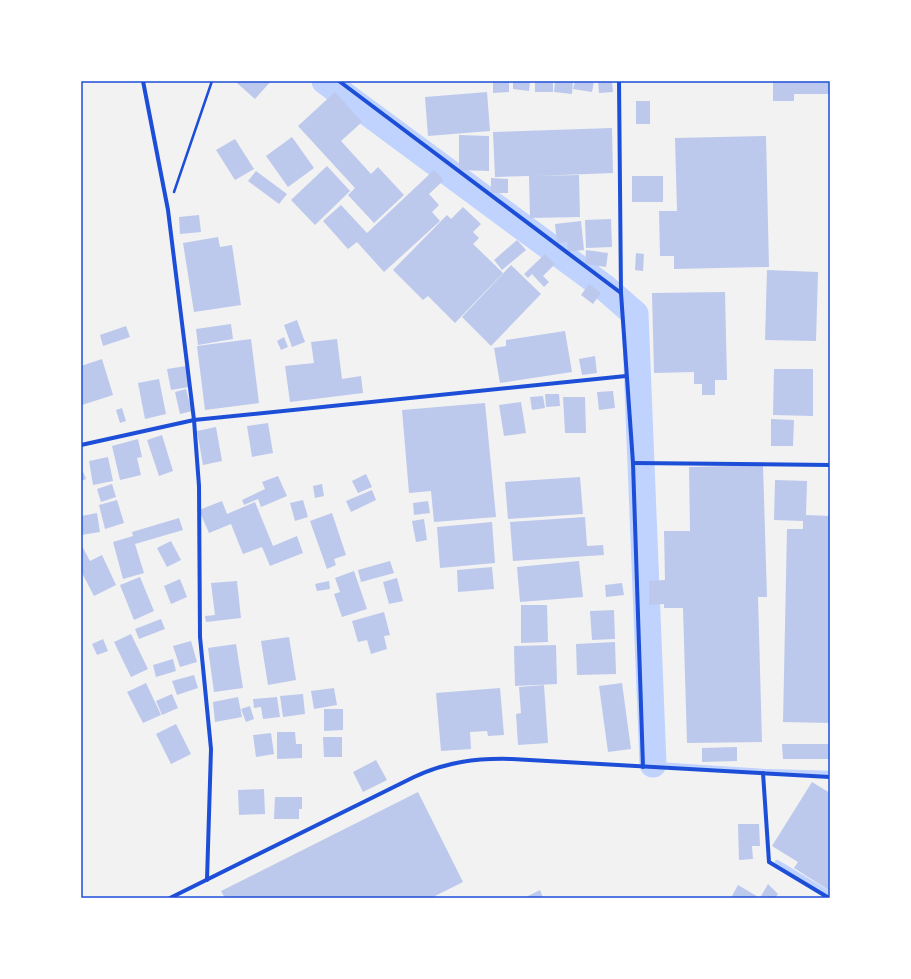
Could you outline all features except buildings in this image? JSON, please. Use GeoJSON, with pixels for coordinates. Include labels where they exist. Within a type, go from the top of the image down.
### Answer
{"type":"FeatureCollection","features":[{"type":"Feature","properties":{"kind":"street"},"geometry":{"type":"LineString","coordinates":[[143,81],[168,210],[194,420],[199,486],[200,637],[211,750],[207,880]]}},
{"type":"Feature","properties":{"kind":"street"},"geometry":{"type":"LineString","coordinates":[[339,81],[621,293]]}},
{"type":"Feature","properties":{"kind":"street"},"geometry":{"type":"LineString","coordinates":[[619,81],[621,293],[633,463],[643,767]]}},
{"type":"Feature","properties":{"kind":"street"},"geometry":{"type":"LineString","coordinates":[[81,445],[194,420],[626,376]]}},
{"type":"Feature","properties":{"kind":"street"},"geometry":{"type":"LineString","coordinates":[[633,463],[830,465]]}},
{"type":"Feature","properties":{"kind":"street"},"geometry":{"type":"LineString","coordinates":[[170,898],[414,777],[445,764],[491,758],[830,776]]}},
{"type":"Feature","properties":{"kind":"street"},"geometry":{"type":"LineString","coordinates":[[763,773],[769,862],[828,898]]}},
{"type":"Feature","properties":{"kind":"path"},"geometry":{"type":"LineString","coordinates":[[168,210],[212,81]]}},
{"type":"Feature","properties":{"kind":"waterway"},"geometry":{"type":"LineString","coordinates":[[325,81],[604,287],[635,314],[653,764]]}},
{"type":"Feature","properties":{"kind":"waterway"},"geometry":{"type":"LineString","coordinates":[[653,764],[763,771],[830,773]]}},
{"type":"Feature","properties":{"kind":"waterway"},"geometry":{"type":"LineString","coordinates":[[777,862],[830,894]]}}]}
